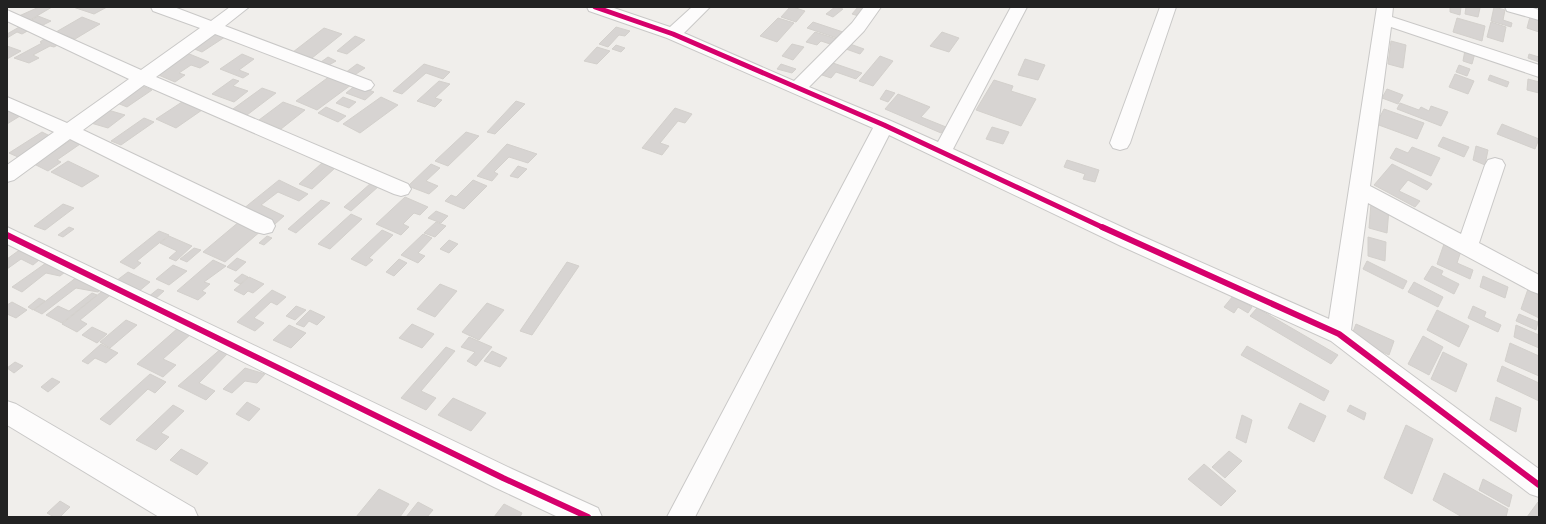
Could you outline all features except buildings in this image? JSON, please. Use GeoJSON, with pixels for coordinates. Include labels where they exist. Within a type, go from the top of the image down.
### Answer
{"type":"FeatureCollection","features":[{"type":"Feature","properties":{"kind":"street"},"geometry":{"type":"LineString","coordinates":[[159,7],[365,85]]}},
{"type":"Feature","properties":{"kind":"street"},"geometry":{"type":"LineString","coordinates":[[7,176],[241,7]]}},
{"type":"Feature","properties":{"kind":"street"},"geometry":{"type":"LineString","coordinates":[[595,7],[673,34],[797,89],[884,125],[1129,240],[1339,334],[1539,485]]}},
{"type":"Feature","properties":{"kind":"street"},"geometry":{"type":"LineString","coordinates":[[673,34],[702,7]]}},
{"type":"Feature","properties":{"kind":"street"},"geometry":{"type":"LineString","coordinates":[[797,89],[858,27],[873,7]]}},
{"type":"Feature","properties":{"kind":"street"},"geometry":{"type":"LineString","coordinates":[[942,152],[1019,7]]}},
{"type":"Feature","properties":{"kind":"street"},"geometry":{"type":"LineString","coordinates":[[1120,143],[1168,7]]}},
{"type":"Feature","properties":{"kind":"street"},"geometry":{"type":"LineString","coordinates":[[1514,7],[1539,15]]}},
{"type":"Feature","properties":{"kind":"street"},"geometry":{"type":"LineString","coordinates":[[1339,334],[1383,13],[1539,71]]}},
{"type":"Feature","properties":{"kind":"street"},"geometry":{"type":"LineString","coordinates":[[7,15],[143,78],[401,189]]}},
{"type":"Feature","properties":{"kind":"street"},"geometry":{"type":"LineString","coordinates":[[7,103],[69,131],[264,226]]}},
{"type":"Feature","properties":{"kind":"street"},"geometry":{"type":"LineString","coordinates":[[681,517],[884,125]]}},
{"type":"Feature","properties":{"kind":"street"},"geometry":{"type":"LineString","coordinates":[[1467,246],[1495,165]]}},
{"type":"Feature","properties":{"kind":"street"},"geometry":{"type":"LineString","coordinates":[[1358,189],[1539,285]]}},
{"type":"Feature","properties":{"kind":"street"},"geometry":{"type":"LineString","coordinates":[[7,235],[503,478],[588,517]]}},
{"type":"Feature","properties":{"kind":"street"},"geometry":{"type":"LineString","coordinates":[[7,412],[184,517]]}},
{"type":"Feature","properties":{"kind":"cycle path"},"geometry":{"type":"LineString","coordinates":[[595,7],[673,34],[797,89],[884,125],[1129,240],[1339,334],[1539,485]]}},
{"type":"Feature","properties":{"kind":"cycle path"},"geometry":{"type":"LineString","coordinates":[[7,235],[503,478],[588,517]]}}]}
